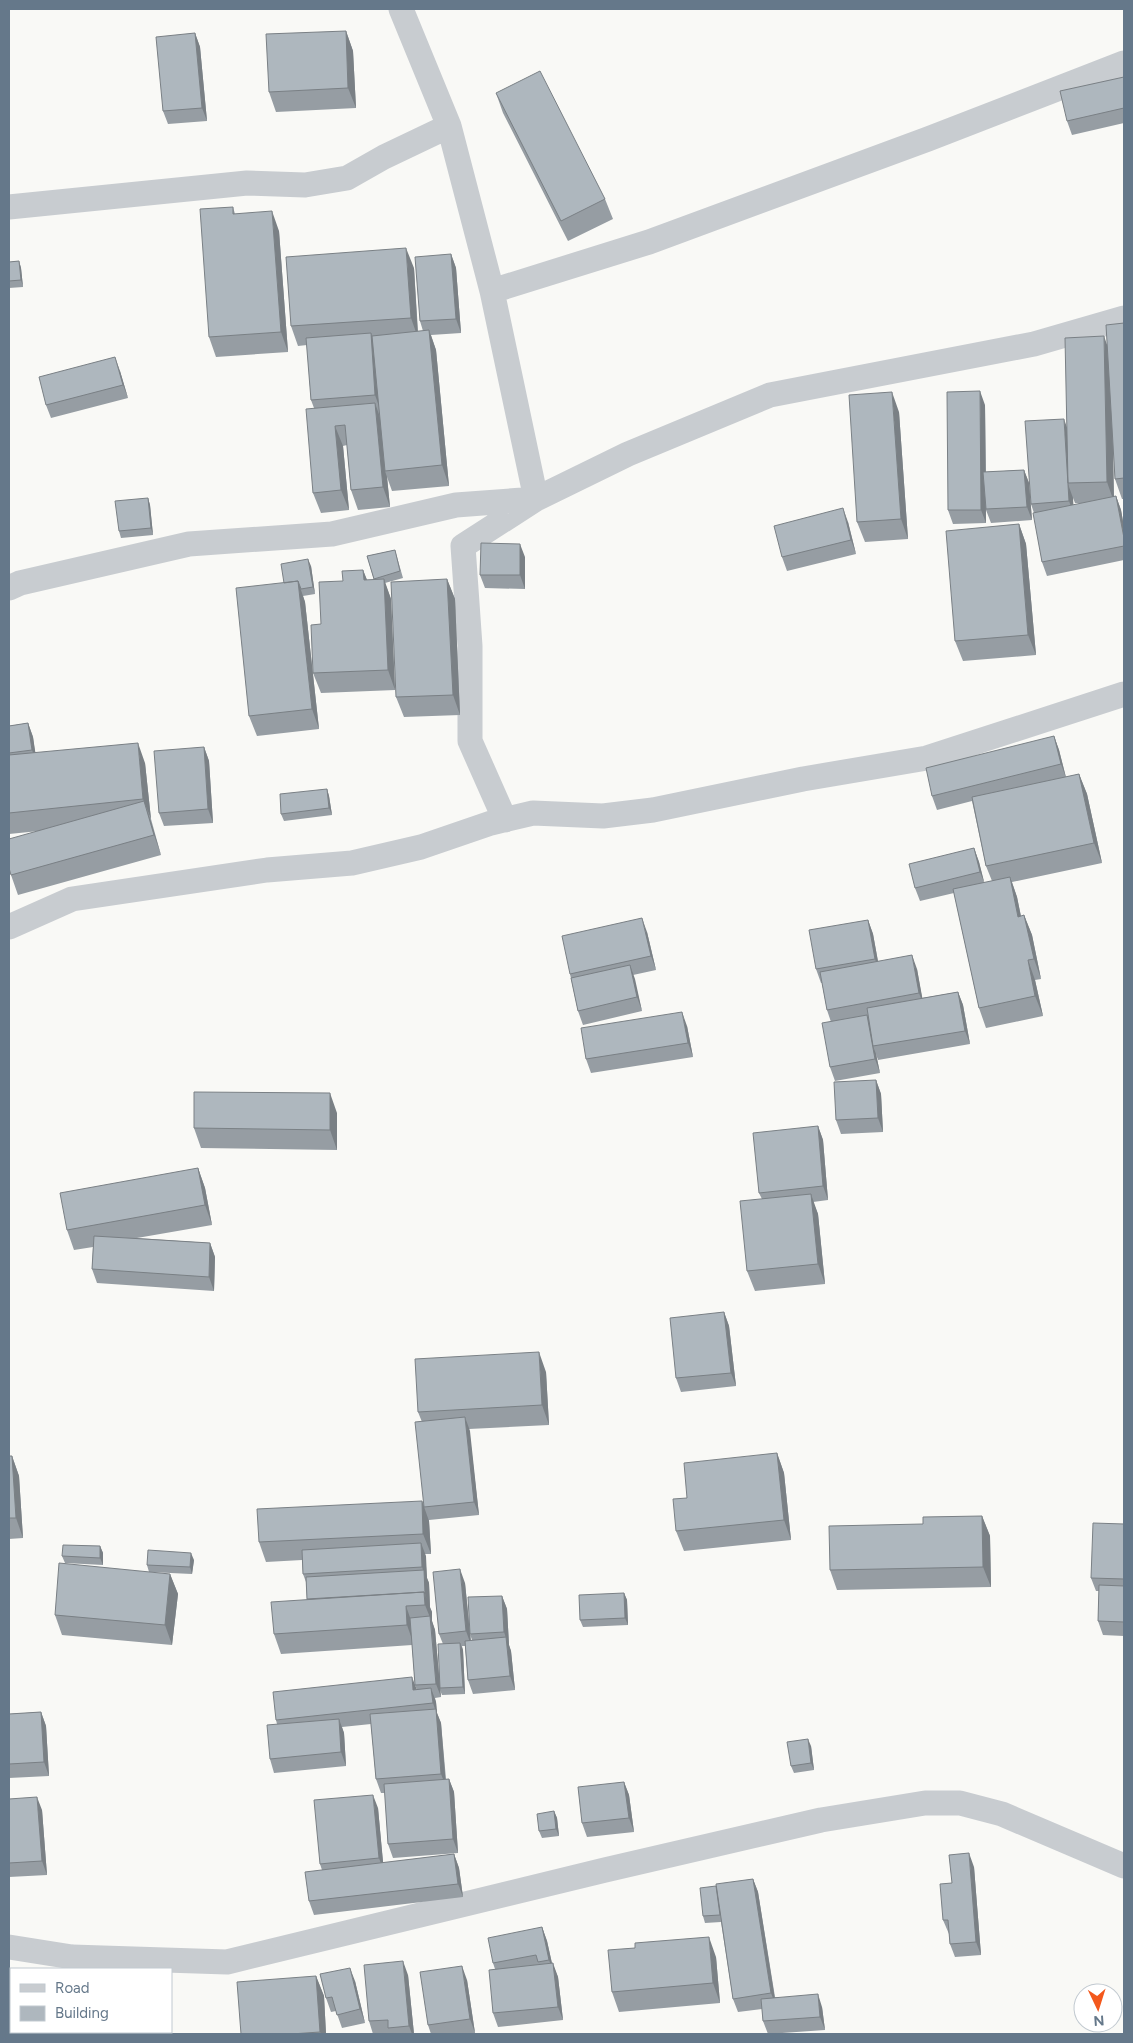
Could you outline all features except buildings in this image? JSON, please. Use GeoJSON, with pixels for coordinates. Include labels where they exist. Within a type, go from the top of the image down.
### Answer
{"type":"FeatureCollection","features":[{"type":"Feature","properties":{"kind":"street"},"geometry":{"type":"LineString","coordinates":[[401,9],[449,126],[492,291],[536,499]]}},
{"type":"Feature","properties":{"kind":"street"},"geometry":{"type":"LineString","coordinates":[[492,291],[658,239],[928,140],[1124,63]]}},
{"type":"Feature","properties":{"kind":"street"},"geometry":{"type":"LineString","coordinates":[[9,207],[247,184],[305,185],[347,178],[384,157],[449,126]]}},
{"type":"Feature","properties":{"kind":"street"},"geometry":{"type":"LineString","coordinates":[[505,820],[470,741],[470,646],[463,546],[536,499],[628,454],[770,395],[1034,344],[1124,318]]}},
{"type":"Feature","properties":{"kind":"street"},"geometry":{"type":"LineString","coordinates":[[9,588],[20,583],[189,544],[332,534],[456,505],[536,499]]}},
{"type":"Feature","properties":{"kind":"street"},"geometry":{"type":"LineString","coordinates":[[9,927],[72,899],[267,870],[352,862],[420,847],[505,820],[534,813],[603,816],[653,810],[803,779],[926,758],[1124,694]]}},
{"type":"Feature","properties":{"kind":"street"},"geometry":{"type":"LineString","coordinates":[[9,1947],[72,1957],[227,1962],[605,1870],[822,1820],[925,1803],[960,1803],[1002,1814],[1124,1866]]}}]}
